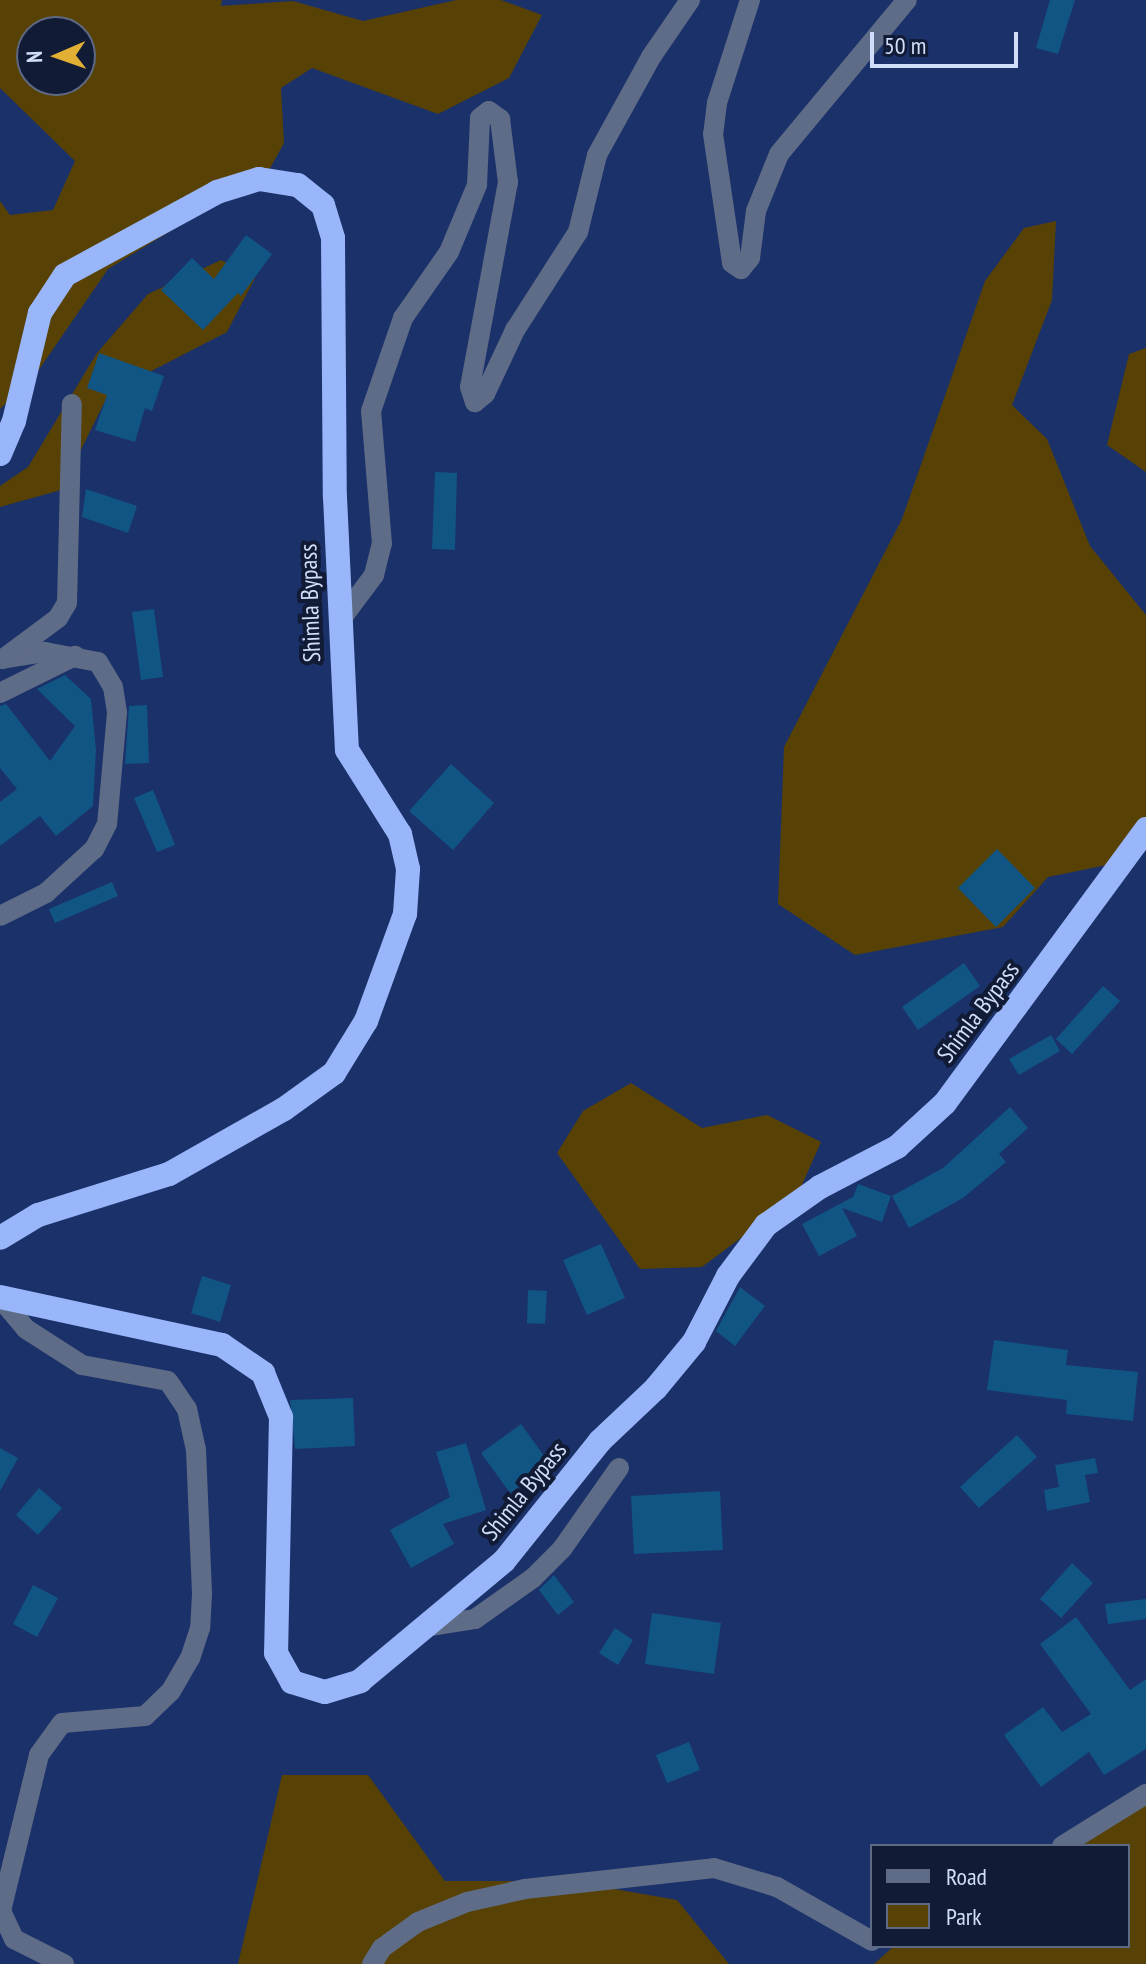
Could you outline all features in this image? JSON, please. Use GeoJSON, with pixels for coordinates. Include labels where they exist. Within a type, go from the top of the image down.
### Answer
{"type":"FeatureCollection","features":[{"type":"Feature","properties":{"kind":"highway","name":"Shimla Bypass"},"geometry":{"type":"LineString","coordinates":[[0,454],[14,421],[40,313],[65,275],[217,192],[259,179],[298,185],[323,205],[333,238],[339,622],[347,750],[400,834],[408,869],[405,914],[366,1021],[334,1073],[220,1147],[169,1174],[38,1215],[0,1238]]}},
{"type":"Feature","properties":{"kind":"highway","name":"Shimla Bypass"},"geometry":{"type":"LineString","coordinates":[[0,1297],[222,1345],[263,1373],[281,1417],[276,1653],[292,1682],[325,1692],[360,1681],[430,1626],[504,1561],[600,1441],[656,1388],[694,1342],[728,1276],[766,1225],[820,1187],[897,1147],[945,1103],[1146,829]]}},
{"type":"Feature","properties":{"kind":"street"},"geometry":{"type":"LineString","coordinates":[[339,622],[374,575],[382,544],[371,411],[403,318],[449,252],[477,185],[480,118],[489,111],[500,119],[508,182],[470,387],[475,402],[485,394],[515,330],[578,232],[587,214],[597,155],[651,57],[690,0]]}},
{"type":"Feature","properties":{"kind":"street"},"geometry":{"type":"LineString","coordinates":[[750,0],[717,103],[713,134],[732,263],[741,269],[750,258],[756,211],[779,154],[907,0]]}},
{"type":"Feature","properties":{"kind":"street"},"geometry":{"type":"LineString","coordinates":[[2,659],[58,618],[67,603],[72,404]]}},
{"type":"Feature","properties":{"kind":"street"},"geometry":{"type":"LineString","coordinates":[[0,916],[46,893],[94,849],[107,824],[116,741],[113,687],[98,662],[78,654],[45,652],[2,659]]}},
{"type":"Feature","properties":{"kind":"street"},"geometry":{"type":"LineString","coordinates":[[0,693],[78,654]]}},
{"type":"Feature","properties":{"kind":"street"},"geometry":{"type":"LineString","coordinates":[[0,1297],[26,1329],[82,1365],[168,1381],[187,1409],[196,1450],[202,1594],[200,1628],[190,1658],[171,1691],[145,1716],[62,1723],[50,1735],[35,1770],[1,1911],[14,1939],[64,1964]]}},
{"type":"Feature","properties":{"kind":"street"},"geometry":{"type":"LineString","coordinates":[[430,1626],[475,1619],[533,1578],[562,1549],[619,1468]]}},
{"type":"Feature","properties":{"kind":"street"},"geometry":{"type":"LineString","coordinates":[[1065,1844],[1146,1794]]}},
{"type":"Feature","properties":{"kind":"street"},"geometry":{"type":"LineString","coordinates":[[372,1964],[382,1948],[418,1922],[467,1902],[525,1889],[714,1868],[777,1887],[870,1940]]}},
{"type":"Feature","properties":{"kind":"green space"},"geometry":{"type":"Polygon","coordinates":[[[0,0],[222,0],[221,6],[293,1],[363,21],[456,0],[501,0],[542,15],[509,78],[438,114],[312,68],[281,88],[284,143],[268,172],[108,269],[36,374],[0,409],[0,201],[10,215],[53,210],[75,161],[0,88],[0,0]]]}},
{"type":"Feature","properties":{"kind":"green space"},"geometry":{"type":"Polygon","coordinates":[[[1056,221],[1052,300],[1012,405],[1047,439],[1090,546],[1146,615],[1146,826],[1107,865],[1048,877],[1003,927],[855,955],[778,904],[784,747],[902,519],[985,281],[1024,228],[1056,221]]]}},
{"type":"Feature","properties":{"kind":"green space"},"geometry":{"type":"Polygon","coordinates":[[[221,260],[255,278],[227,332],[109,393],[61,490],[0,507],[0,486],[28,467],[97,353],[148,294],[221,260]]]}},
{"type":"Feature","properties":{"kind":"green space"},"geometry":{"type":"Polygon","coordinates":[[[1146,348],[1146,472],[1107,445],[1129,354],[1146,348]]]}},
{"type":"Feature","properties":{"kind":"green space"},"geometry":{"type":"Polygon","coordinates":[[[631,1083],[702,1128],[767,1115],[821,1142],[797,1196],[702,1267],[640,1269],[557,1153],[583,1111],[631,1083]]]}},
{"type":"Feature","properties":{"kind":"green space"},"geometry":{"type":"Polygon","coordinates":[[[282,1775],[368,1775],[445,1881],[569,1881],[677,1900],[729,1964],[238,1964],[282,1775]]]}},
{"type":"Feature","properties":{"kind":"green space"},"geometry":{"type":"Polygon","coordinates":[[[1146,1797],[1146,1964],[874,1964],[892,1948],[1130,1948],[1130,1844],[1081,1844],[1146,1797]]]}},
{"type":"Feature","properties":{"kind":"building"},"geometry":{"type":"Polygon","coordinates":[[[1050,0],[1075,0],[1058,54],[1036,48],[1050,0]]]}},
{"type":"Feature","properties":{"kind":"building"},"geometry":{"type":"Polygon","coordinates":[[[246,235],[272,254],[241,296],[238,293],[203,330],[161,290],[192,258],[214,279],[246,235]]]}},
{"type":"Feature","properties":{"kind":"building"},"geometry":{"type":"Polygon","coordinates":[[[99,353],[164,376],[152,411],[145,408],[135,442],[95,430],[107,395],[87,388],[99,353]]]}},
{"type":"Feature","properties":{"kind":"building"},"geometry":{"type":"Polygon","coordinates":[[[435,472],[457,473],[455,550],[432,549],[435,472]]]}},
{"type":"Feature","properties":{"kind":"building"},"geometry":{"type":"Polygon","coordinates":[[[86,489],[137,506],[128,533],[82,517],[86,489]]]}},
{"type":"Feature","properties":{"kind":"building"},"geometry":{"type":"Polygon","coordinates":[[[154,609],[163,677],[141,680],[132,612],[154,609]]]}},
{"type":"Feature","properties":{"kind":"building"},"geometry":{"type":"Polygon","coordinates":[[[65,675],[91,699],[96,750],[93,806],[56,836],[40,816],[0,846],[0,802],[17,789],[0,768],[0,706],[6,704],[50,761],[75,726],[37,689],[65,675]]]}},
{"type":"Feature","properties":{"kind":"building"},"geometry":{"type":"Polygon","coordinates":[[[147,705],[149,763],[125,764],[129,706],[147,705]]]}},
{"type":"Feature","properties":{"kind":"building"},"geometry":{"type":"Polygon","coordinates":[[[451,764],[494,803],[453,850],[409,811],[451,764]]]}},
{"type":"Feature","properties":{"kind":"building"},"geometry":{"type":"Polygon","coordinates":[[[153,790],[175,845],[157,852],[134,798],[153,790]]]}},
{"type":"Feature","properties":{"kind":"building"},"geometry":{"type":"Polygon","coordinates":[[[997,849],[1035,888],[996,927],[958,888],[997,849]]]}},
{"type":"Feature","properties":{"kind":"building"},"geometry":{"type":"Polygon","coordinates":[[[112,882],[118,896],[55,923],[49,909],[112,882]]]}},
{"type":"Feature","properties":{"kind":"building"},"geometry":{"type":"Polygon","coordinates":[[[964,963],[980,986],[918,1030],[902,1007],[964,963]]]}},
{"type":"Feature","properties":{"kind":"building"},"geometry":{"type":"Polygon","coordinates":[[[1103,986],[1120,1001],[1072,1054],[1056,1039],[1103,986]]]}},
{"type":"Feature","properties":{"kind":"building"},"geometry":{"type":"Polygon","coordinates":[[[1051,1035],[1060,1051],[1019,1075],[1009,1059],[1051,1035]]]}},
{"type":"Feature","properties":{"kind":"building"},"geometry":{"type":"Polygon","coordinates":[[[1010,1107],[1028,1128],[999,1154],[1006,1162],[963,1198],[909,1228],[892,1196],[943,1168],[1010,1107]]]}},
{"type":"Feature","properties":{"kind":"building"},"geometry":{"type":"Polygon","coordinates":[[[858,1184],[891,1196],[882,1222],[842,1208],[857,1236],[819,1256],[802,1224],[853,1197],[858,1184]]]}},
{"type":"Feature","properties":{"kind":"building"},"geometry":{"type":"Polygon","coordinates":[[[601,1244],[625,1298],[587,1315],[563,1260],[601,1244]]]}},
{"type":"Feature","properties":{"kind":"building"},"geometry":{"type":"Polygon","coordinates":[[[202,1276],[231,1285],[220,1322],[191,1313],[202,1276]]]}},
{"type":"Feature","properties":{"kind":"building"},"geometry":{"type":"Polygon","coordinates":[[[740,1287],[765,1306],[735,1346],[716,1331],[740,1287]]]}},
{"type":"Feature","properties":{"kind":"building"},"geometry":{"type":"Polygon","coordinates":[[[528,1290],[547,1291],[545,1324],[527,1323],[528,1290]]]}},
{"type":"Feature","properties":{"kind":"building"},"geometry":{"type":"Polygon","coordinates":[[[994,1340],[1068,1350],[1066,1365],[1138,1372],[1133,1421],[1066,1414],[1067,1400],[987,1390],[994,1340]]]}},
{"type":"Feature","properties":{"kind":"building"},"geometry":{"type":"Polygon","coordinates":[[[353,1398],[355,1446],[295,1449],[290,1400],[353,1398]]]}},
{"type":"Feature","properties":{"kind":"building"},"geometry":{"type":"Polygon","coordinates":[[[521,1424],[550,1464],[510,1493],[481,1453],[521,1424]]]}},
{"type":"Feature","properties":{"kind":"building"},"geometry":{"type":"Polygon","coordinates":[[[1017,1435],[1037,1457],[979,1508],[960,1487],[1017,1435]]]}},
{"type":"Feature","properties":{"kind":"building"},"geometry":{"type":"Polygon","coordinates":[[[466,1443],[486,1510],[443,1524],[454,1544],[411,1568],[390,1530],[450,1497],[436,1452],[466,1443]]]}},
{"type":"Feature","properties":{"kind":"building"},"geometry":{"type":"Polygon","coordinates":[[[0,1448],[18,1458],[0,1491],[0,1448]]]}},
{"type":"Feature","properties":{"kind":"building"},"geometry":{"type":"Polygon","coordinates":[[[1095,1458],[1098,1473],[1085,1475],[1090,1502],[1047,1511],[1044,1490],[1059,1487],[1055,1465],[1095,1458]]]}},
{"type":"Feature","properties":{"kind":"building"},"geometry":{"type":"Polygon","coordinates":[[[39,1488],[62,1508],[38,1535],[16,1515],[39,1488]]]}},
{"type":"Feature","properties":{"kind":"building"},"geometry":{"type":"Polygon","coordinates":[[[720,1491],[723,1550],[634,1554],[631,1496],[720,1491]]]}},
{"type":"Feature","properties":{"kind":"building"},"geometry":{"type":"Polygon","coordinates":[[[1072,1563],[1093,1583],[1061,1618],[1040,1599],[1072,1563]]]}},
{"type":"Feature","properties":{"kind":"building"},"geometry":{"type":"Polygon","coordinates":[[[554,1575],[574,1602],[558,1615],[539,1590],[554,1575]]]}},
{"type":"Feature","properties":{"kind":"building"},"geometry":{"type":"Polygon","coordinates":[[[33,1585],[58,1598],[37,1637],[13,1624],[33,1585]]]}},
{"type":"Feature","properties":{"kind":"building"},"geometry":{"type":"Polygon","coordinates":[[[1146,1599],[1146,1619],[1108,1624],[1105,1604],[1146,1599]]]}},
{"type":"Feature","properties":{"kind":"building"},"geometry":{"type":"Polygon","coordinates":[[[652,1613],[721,1623],[714,1674],[645,1664],[652,1613]]]}},
{"type":"Feature","properties":{"kind":"building"},"geometry":{"type":"Polygon","coordinates":[[[1076,1617],[1130,1690],[1146,1679],[1146,1749],[1104,1775],[1089,1752],[1041,1787],[1004,1735],[1043,1707],[1062,1732],[1091,1714],[1040,1644],[1076,1617]]]}},
{"type":"Feature","properties":{"kind":"building"},"geometry":{"type":"Polygon","coordinates":[[[615,1628],[633,1640],[618,1665],[599,1653],[615,1628]]]}},
{"type":"Feature","properties":{"kind":"building"},"geometry":{"type":"Polygon","coordinates":[[[689,1742],[700,1770],[667,1783],[656,1755],[689,1742]]]}}]}
